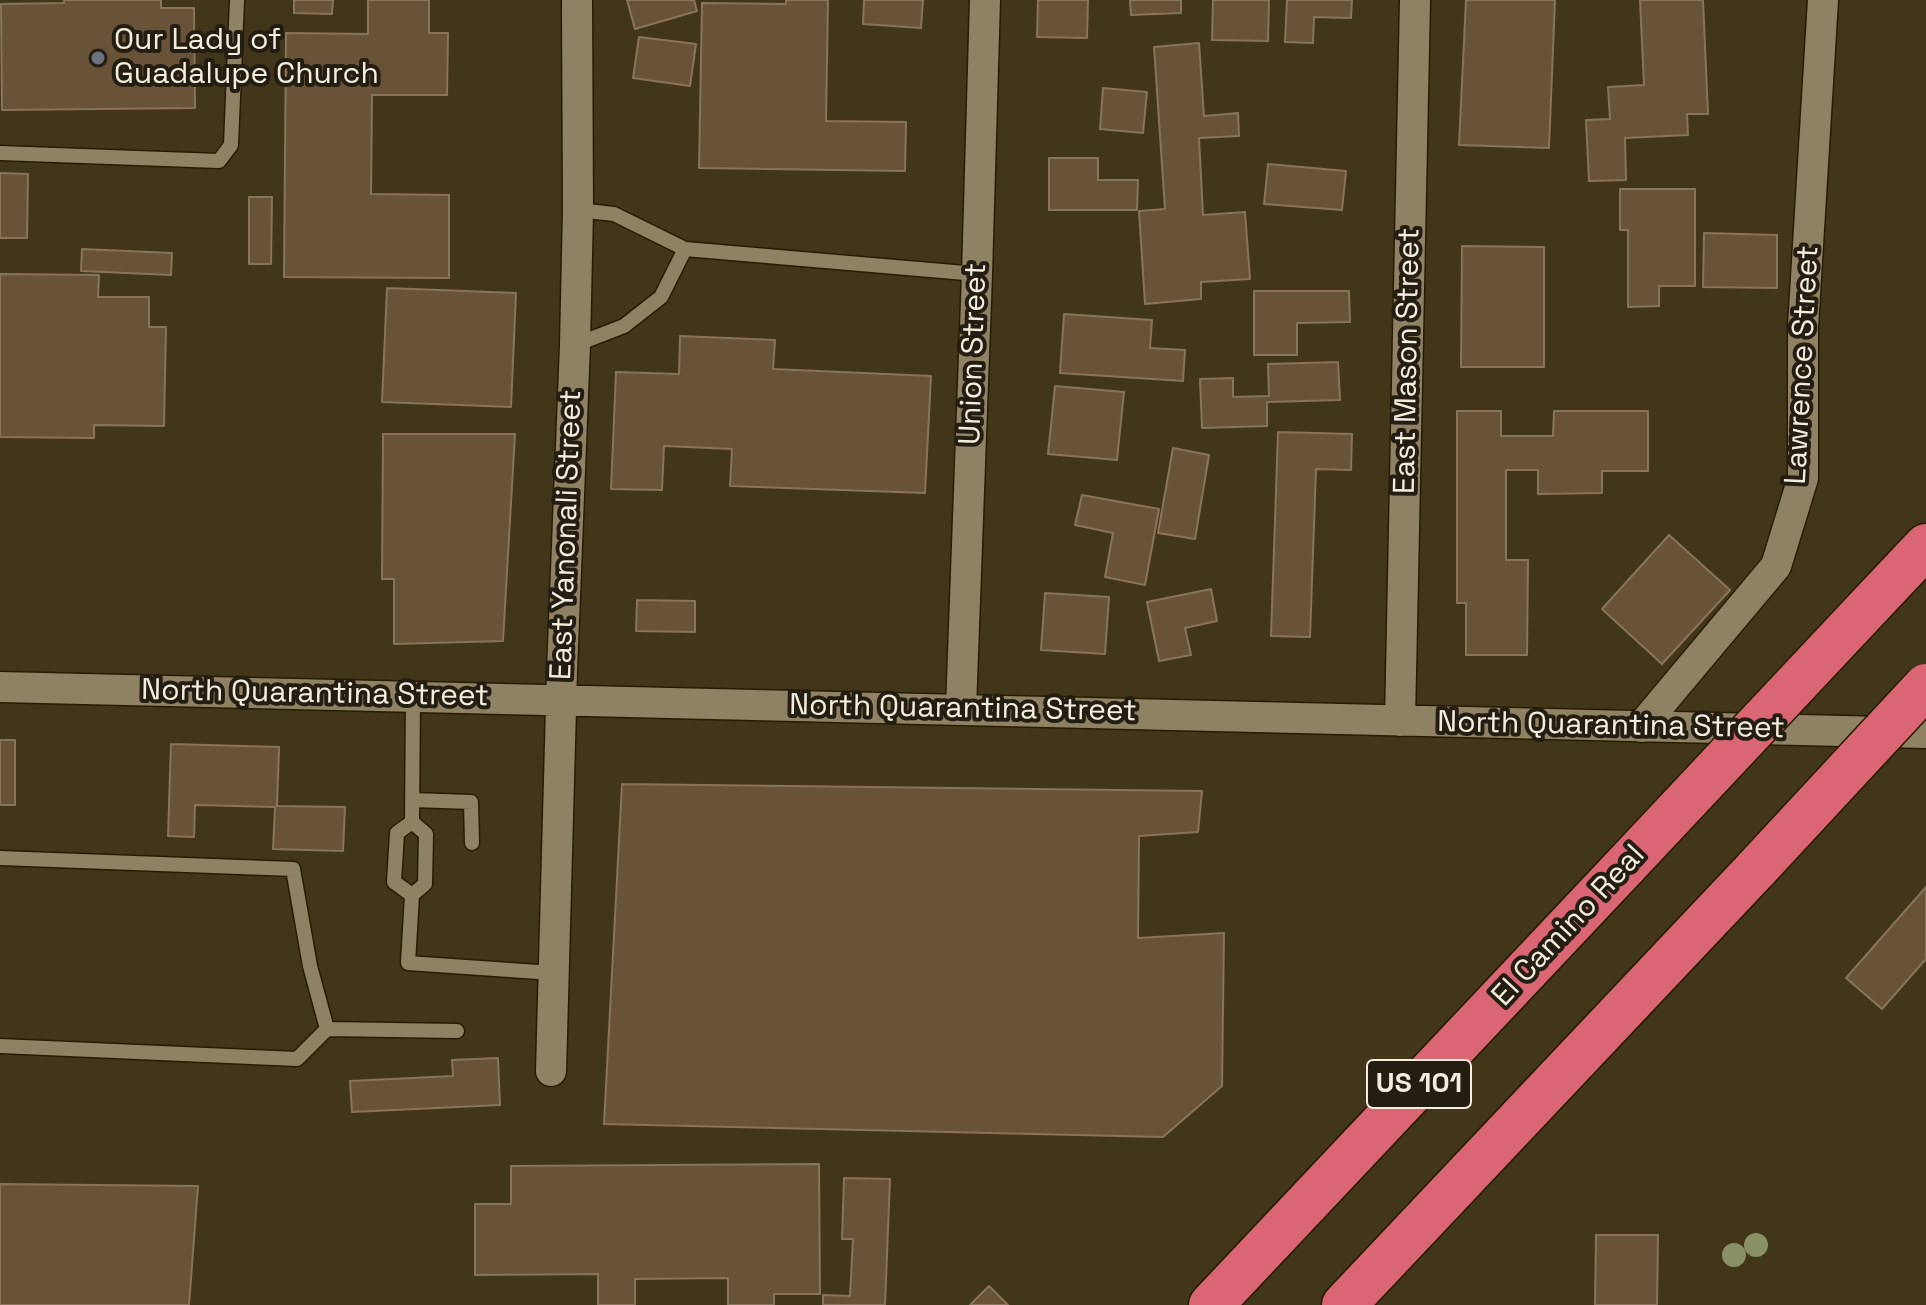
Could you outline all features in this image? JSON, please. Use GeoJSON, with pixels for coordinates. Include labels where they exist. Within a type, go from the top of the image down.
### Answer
{"type":"FeatureCollection","features":[{"type":"Feature","properties":{"kind":"highway","name":"El Camino Real"},"geometry":{"type":"LineString","coordinates":[[1211,1305],[1926,546]]}},
{"type":"Feature","properties":{"kind":"highway","name":"US 101"},"geometry":{"type":"LineString","coordinates":[[1344,1305],[1926,686]]}},
{"type":"Feature","properties":{"kind":"street","name":"East Yanonali Street"},"geometry":{"type":"LineString","coordinates":[[551,1071],[575,345],[577,0]]}},
{"type":"Feature","properties":{"kind":"street","name":"Union Street"},"geometry":{"type":"LineString","coordinates":[[961,708],[985,0]]}},
{"type":"Feature","properties":{"kind":"street","name":"East Mason Street"},"geometry":{"type":"LineString","coordinates":[[1400,721],[1415,0]]}},
{"type":"Feature","properties":{"kind":"street","name":"Lawrence Street"},"geometry":{"type":"LineString","coordinates":[[1641,727],[1776,566],[1803,478],[1803,327],[1823,0]]}},
{"type":"Feature","properties":{"kind":"street","name":"North Quarantina Street"},"geometry":{"type":"LineString","coordinates":[[0,687],[1926,733]]}},
{"type":"Feature","properties":{"kind":"lane"},"geometry":{"type":"LineString","coordinates":[[0,153],[219,161],[231,145],[237,0]]}},
{"type":"Feature","properties":{"kind":"lane"},"geometry":{"type":"LineString","coordinates":[[578,210],[614,214],[685,249],[977,274]]}},
{"type":"Feature","properties":{"kind":"lane"},"geometry":{"type":"LineString","coordinates":[[575,345],[624,326],[661,297],[685,249]]}},
{"type":"Feature","properties":{"kind":"lane"},"geometry":{"type":"LineString","coordinates":[[413,697],[412,822],[426,834],[425,884],[412,895],[408,963],[553,973]]}},
{"type":"Feature","properties":{"kind":"lane"},"geometry":{"type":"LineString","coordinates":[[412,800],[471,802],[472,843]]}},
{"type":"Feature","properties":{"kind":"lane"},"geometry":{"type":"LineString","coordinates":[[412,822],[397,833],[394,882],[412,895]]}},
{"type":"Feature","properties":{"kind":"lane"},"geometry":{"type":"LineString","coordinates":[[0,858],[293,869],[310,966],[327,1029]]}},
{"type":"Feature","properties":{"kind":"lane"},"geometry":{"type":"LineString","coordinates":[[0,1046],[297,1059],[327,1029],[457,1031]]}},
{"type":"Feature","properties":{"kind":"building","name":"Our Lady of Guadalupe Church"},"geometry":{"type":"Polygon","coordinates":[[[64,0],[161,0],[161,8],[194,8],[195,108],[2,110],[1,4],[64,3],[64,0]]]}},
{"type":"Feature","properties":{"kind":"building"},"geometry":{"type":"Polygon","coordinates":[[[294,0],[333,0],[332,14],[294,13],[294,0]]]}},
{"type":"Feature","properties":{"kind":"building"},"geometry":{"type":"Polygon","coordinates":[[[368,0],[429,0],[429,33],[448,33],[447,95],[372,95],[371,194],[449,195],[449,278],[284,277],[286,33],[368,34],[368,0]]]}},
{"type":"Feature","properties":{"kind":"building"},"geometry":{"type":"Polygon","coordinates":[[[627,0],[694,0],[697,11],[635,29],[627,0]]]}},
{"type":"Feature","properties":{"kind":"building"},"geometry":{"type":"Polygon","coordinates":[[[786,0],[828,0],[826,121],[906,122],[905,171],[699,168],[702,3],[786,4],[786,0]]]}},
{"type":"Feature","properties":{"kind":"building"},"geometry":{"type":"Polygon","coordinates":[[[864,0],[923,0],[921,28],[863,24],[864,0]]]}},
{"type":"Feature","properties":{"kind":"building"},"geometry":{"type":"Polygon","coordinates":[[[1038,0],[1088,0],[1087,38],[1037,37],[1038,0]]]}},
{"type":"Feature","properties":{"kind":"building"},"geometry":{"type":"Polygon","coordinates":[[[1130,0],[1181,0],[1181,13],[1131,15],[1130,0]]]}},
{"type":"Feature","properties":{"kind":"building"},"geometry":{"type":"Polygon","coordinates":[[[1213,0],[1269,0],[1268,41],[1212,40],[1213,0]]]}},
{"type":"Feature","properties":{"kind":"building"},"geometry":{"type":"Polygon","coordinates":[[[1287,0],[1352,0],[1351,18],[1314,17],[1313,43],[1285,42],[1287,0]]]}},
{"type":"Feature","properties":{"kind":"building"},"geometry":{"type":"Polygon","coordinates":[[[1466,0],[1555,0],[1549,148],[1459,145],[1466,0]]]}},
{"type":"Feature","properties":{"kind":"building"},"geometry":{"type":"Polygon","coordinates":[[[1640,0],[1703,0],[1708,114],[1687,114],[1688,135],[1625,138],[1626,180],[1589,181],[1586,120],[1610,119],[1608,87],[1644,85],[1640,0]]]}},
{"type":"Feature","properties":{"kind":"building"},"geometry":{"type":"Polygon","coordinates":[[[639,37],[696,44],[690,86],[633,78],[639,37]]]}},
{"type":"Feature","properties":{"kind":"building"},"geometry":{"type":"Polygon","coordinates":[[[1199,43],[1204,116],[1238,113],[1239,136],[1199,138],[1203,215],[1245,212],[1250,279],[1201,282],[1201,299],[1145,304],[1139,211],[1165,209],[1154,47],[1199,43]]]}},
{"type":"Feature","properties":{"kind":"building"},"geometry":{"type":"Polygon","coordinates":[[[1103,88],[1147,92],[1143,133],[1100,129],[1103,88]]]}},
{"type":"Feature","properties":{"kind":"building"},"geometry":{"type":"Polygon","coordinates":[[[1049,158],[1098,158],[1098,180],[1138,180],[1137,210],[1049,210],[1049,158]]]}},
{"type":"Feature","properties":{"kind":"building"},"geometry":{"type":"Polygon","coordinates":[[[1268,164],[1346,171],[1342,210],[1264,204],[1268,164]]]}},
{"type":"Feature","properties":{"kind":"building"},"geometry":{"type":"Polygon","coordinates":[[[0,173],[28,174],[27,238],[0,238],[0,173]]]}},
{"type":"Feature","properties":{"kind":"building"},"geometry":{"type":"Polygon","coordinates":[[[1620,189],[1695,189],[1695,286],[1659,286],[1659,306],[1628,307],[1628,230],[1620,230],[1620,189]]]}},
{"type":"Feature","properties":{"kind":"building"},"geometry":{"type":"Polygon","coordinates":[[[249,197],[272,197],[271,264],[249,264],[249,197]]]}},
{"type":"Feature","properties":{"kind":"building"},"geometry":{"type":"Polygon","coordinates":[[[1704,233],[1777,235],[1777,288],[1703,287],[1704,233]]]}},
{"type":"Feature","properties":{"kind":"building"},"geometry":{"type":"Polygon","coordinates":[[[1462,246],[1544,247],[1544,367],[1461,367],[1462,246]]]}},
{"type":"Feature","properties":{"kind":"building"},"geometry":{"type":"Polygon","coordinates":[[[82,249],[172,253],[171,275],[81,271],[82,249]]]}},
{"type":"Feature","properties":{"kind":"building"},"geometry":{"type":"Polygon","coordinates":[[[0,274],[99,275],[98,297],[149,297],[149,327],[166,327],[164,426],[94,425],[94,438],[0,437],[0,274]]]}},
{"type":"Feature","properties":{"kind":"building"},"geometry":{"type":"Polygon","coordinates":[[[387,288],[516,293],[511,407],[382,402],[387,288]]]}},
{"type":"Feature","properties":{"kind":"building"},"geometry":{"type":"Polygon","coordinates":[[[1254,291],[1349,291],[1350,322],[1297,323],[1297,355],[1254,355],[1254,291]]]}},
{"type":"Feature","properties":{"kind":"building"},"geometry":{"type":"Polygon","coordinates":[[[1064,314],[1152,320],[1150,348],[1185,350],[1183,381],[1060,373],[1064,314]]]}},
{"type":"Feature","properties":{"kind":"building"},"geometry":{"type":"Polygon","coordinates":[[[680,336],[775,340],[773,369],[931,376],[925,493],[730,486],[732,449],[664,446],[662,490],[611,489],[616,372],[679,374],[680,336]]]}},
{"type":"Feature","properties":{"kind":"building"},"geometry":{"type":"Polygon","coordinates":[[[1338,362],[1340,400],[1267,402],[1267,426],[1202,428],[1200,379],[1233,378],[1233,397],[1269,396],[1268,364],[1338,362]]]}},
{"type":"Feature","properties":{"kind":"building"},"geometry":{"type":"Polygon","coordinates":[[[1055,386],[1124,392],[1117,460],[1048,454],[1055,386]]]}},
{"type":"Feature","properties":{"kind":"building"},"geometry":{"type":"Polygon","coordinates":[[[1457,411],[1501,411],[1501,436],[1553,436],[1554,411],[1648,411],[1648,471],[1602,471],[1602,493],[1538,494],[1538,470],[1506,470],[1506,560],[1528,560],[1527,655],[1466,655],[1466,603],[1457,603],[1457,411]]]}},
{"type":"Feature","properties":{"kind":"building"},"geometry":{"type":"Polygon","coordinates":[[[1278,432],[1352,434],[1351,470],[1316,469],[1310,637],[1271,636],[1278,432]]]}},
{"type":"Feature","properties":{"kind":"building"},"geometry":{"type":"Polygon","coordinates":[[[383,434],[515,434],[503,641],[394,644],[394,579],[382,579],[383,434]]]}},
{"type":"Feature","properties":{"kind":"building"},"geometry":{"type":"Polygon","coordinates":[[[1173,448],[1209,455],[1195,539],[1158,533],[1173,448]]]}},
{"type":"Feature","properties":{"kind":"building"},"geometry":{"type":"Polygon","coordinates":[[[1082,495],[1159,509],[1145,585],[1105,577],[1113,533],[1075,525],[1082,495]]]}},
{"type":"Feature","properties":{"kind":"building"},"geometry":{"type":"Polygon","coordinates":[[[1669,535],[1730,590],[1662,664],[1602,609],[1669,535]]]}},
{"type":"Feature","properties":{"kind":"building"},"geometry":{"type":"Polygon","coordinates":[[[1211,589],[1217,621],[1185,628],[1191,655],[1159,661],[1147,602],[1211,589]]]}},
{"type":"Feature","properties":{"kind":"building"},"geometry":{"type":"Polygon","coordinates":[[[1045,593],[1109,597],[1105,654],[1041,650],[1045,593]]]}},
{"type":"Feature","properties":{"kind":"building"},"geometry":{"type":"Polygon","coordinates":[[[637,600],[695,601],[695,632],[636,631],[637,600]]]}},
{"type":"Feature","properties":{"kind":"building"},"geometry":{"type":"Polygon","coordinates":[[[0,740],[15,740],[15,805],[0,805],[0,740]]]}},
{"type":"Feature","properties":{"kind":"building"},"geometry":{"type":"Polygon","coordinates":[[[171,744],[279,747],[277,806],[345,807],[343,851],[273,849],[275,807],[195,805],[194,837],[168,836],[171,744]]]}},
{"type":"Feature","properties":{"kind":"building"},"geometry":{"type":"Polygon","coordinates":[[[622,784],[1202,791],[1198,832],[1139,836],[1138,938],[1224,933],[1222,1086],[1163,1137],[604,1124],[622,784]]]}},
{"type":"Feature","properties":{"kind":"building"},"geometry":{"type":"Polygon","coordinates":[[[1926,887],[1926,959],[1882,1009],[1846,978],[1926,887]]]}},
{"type":"Feature","properties":{"kind":"building"},"geometry":{"type":"Polygon","coordinates":[[[498,1058],[500,1105],[352,1112],[350,1081],[453,1076],[452,1060],[498,1058]]]}},
{"type":"Feature","properties":{"kind":"building"},"geometry":{"type":"Polygon","coordinates":[[[819,1164],[820,1294],[774,1294],[774,1305],[728,1305],[728,1278],[635,1279],[635,1305],[598,1305],[598,1274],[475,1275],[475,1204],[511,1204],[511,1166],[819,1164]]]}},
{"type":"Feature","properties":{"kind":"building"},"geometry":{"type":"Polygon","coordinates":[[[844,1178],[890,1179],[885,1305],[823,1305],[823,1295],[850,1296],[853,1239],[842,1239],[844,1178]]]}},
{"type":"Feature","properties":{"kind":"building"},"geometry":{"type":"Polygon","coordinates":[[[0,1184],[198,1186],[189,1305],[0,1305],[0,1184]]]}},
{"type":"Feature","properties":{"kind":"building"},"geometry":{"type":"Polygon","coordinates":[[[1596,1235],[1658,1235],[1657,1305],[1595,1305],[1596,1235]]]}},
{"type":"Feature","properties":{"kind":"building"},"geometry":{"type":"Polygon","coordinates":[[[989,1286],[1008,1305],[970,1305],[989,1286]]]}},
{"type":"Feature","properties":{"kind":"place","name":"Our Lady of Guadalupe Church"},"geometry":{"type":"Point","coordinates":[98,58]}}]}
